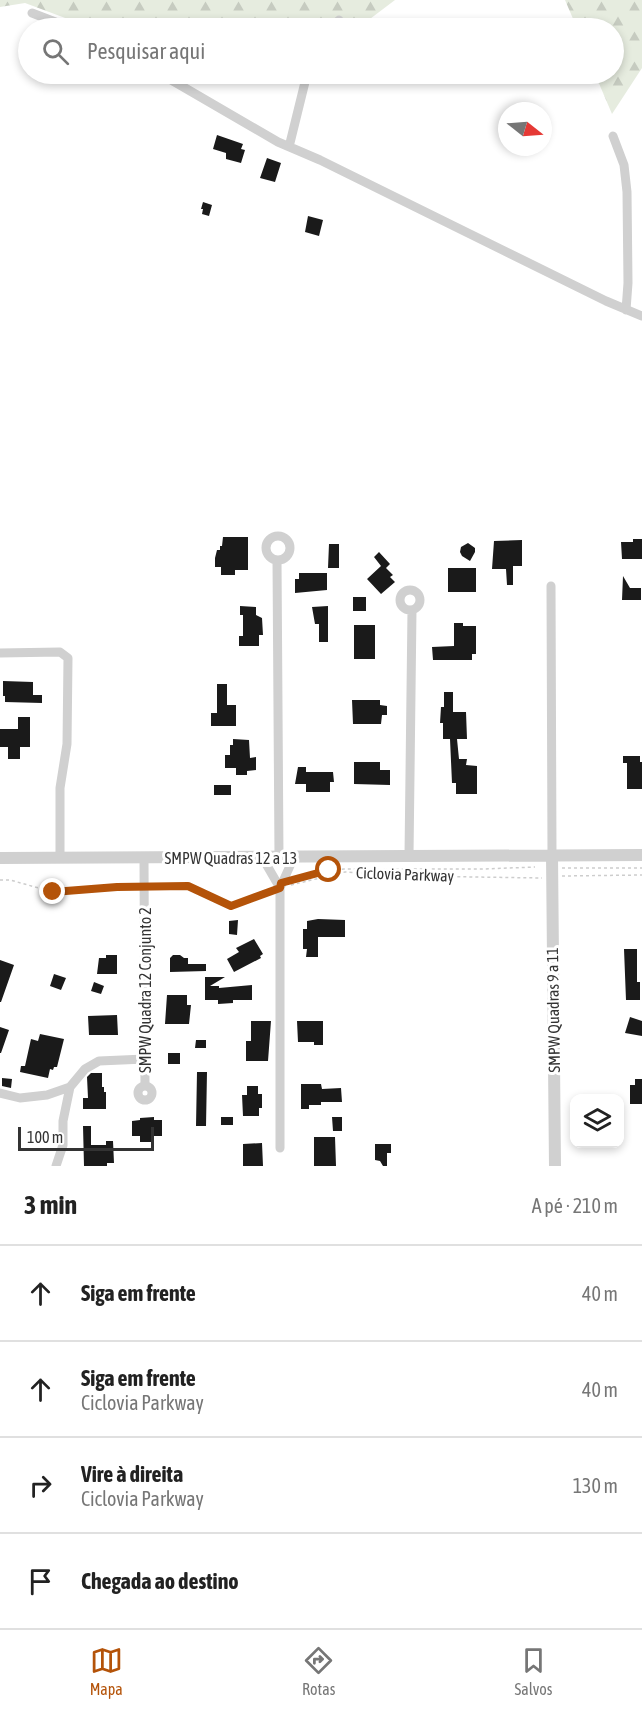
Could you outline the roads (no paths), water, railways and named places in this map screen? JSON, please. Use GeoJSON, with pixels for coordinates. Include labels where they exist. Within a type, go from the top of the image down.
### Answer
{"type":"FeatureCollection","features":[{"type":"Feature","properties":{"kind":"street"},"geometry":{"type":"LineString","coordinates":[[32,13],[45,18]]}},
{"type":"Feature","properties":{"kind":"street"},"geometry":{"type":"LineString","coordinates":[[179,84],[289,147],[320,160],[483,242],[642,316]]}},
{"type":"Feature","properties":{"kind":"street"},"geometry":{"type":"LineString","coordinates":[[289,147],[305,84]]}},
{"type":"Feature","properties":{"kind":"street"},"geometry":{"type":"LineString","coordinates":[[613,136],[624,165],[627,192],[626,310]]}},
{"type":"Feature","properties":{"kind":"street"},"geometry":{"type":"LineString","coordinates":[[277,560],[279,857]]}},
{"type":"Feature","properties":{"kind":"street"},"geometry":{"type":"LineString","coordinates":[[551,586],[552,866]]}},
{"type":"Feature","properties":{"kind":"street"},"geometry":{"type":"LineString","coordinates":[[409,856],[412,610]]}},
{"type":"Feature","properties":{"kind":"street"},"geometry":{"type":"LineString","coordinates":[[0,653],[60,652],[68,658],[67,744],[60,788],[60,858]]}},
{"type":"Feature","properties":{"kind":"street","name":"SMPW Quadras 12 a 13"},"geometry":{"type":"LineString","coordinates":[[0,858],[409,856],[552,866],[642,855]]}},
{"type":"Feature","properties":{"kind":"street"},"geometry":{"type":"LineString","coordinates":[[262,857],[280,886]]}},
{"type":"Feature","properties":{"kind":"street"},"geometry":{"type":"LineString","coordinates":[[280,1148],[280,886],[294,857]]}},
{"type":"Feature","properties":{"kind":"street","name":"SMPW Quadra 12 Conjunto 2"},"geometry":{"type":"LineString","coordinates":[[144,858],[145,1085]]}},
{"type":"Feature","properties":{"kind":"street","name":"SMPW Quadras 9 a 11"},"geometry":{"type":"LineString","coordinates":[[552,866],[555,1166]]}},
{"type":"Feature","properties":{"kind":"street"},"geometry":{"type":"LineString","coordinates":[[56,1166],[63,1145],[63,1121],[70,1087],[85,1068],[99,1061],[145,1059]]}},
{"type":"Feature","properties":{"kind":"street"},"geometry":{"type":"LineString","coordinates":[[0,1093],[25,1098],[47,1095],[70,1087]]}}]}
